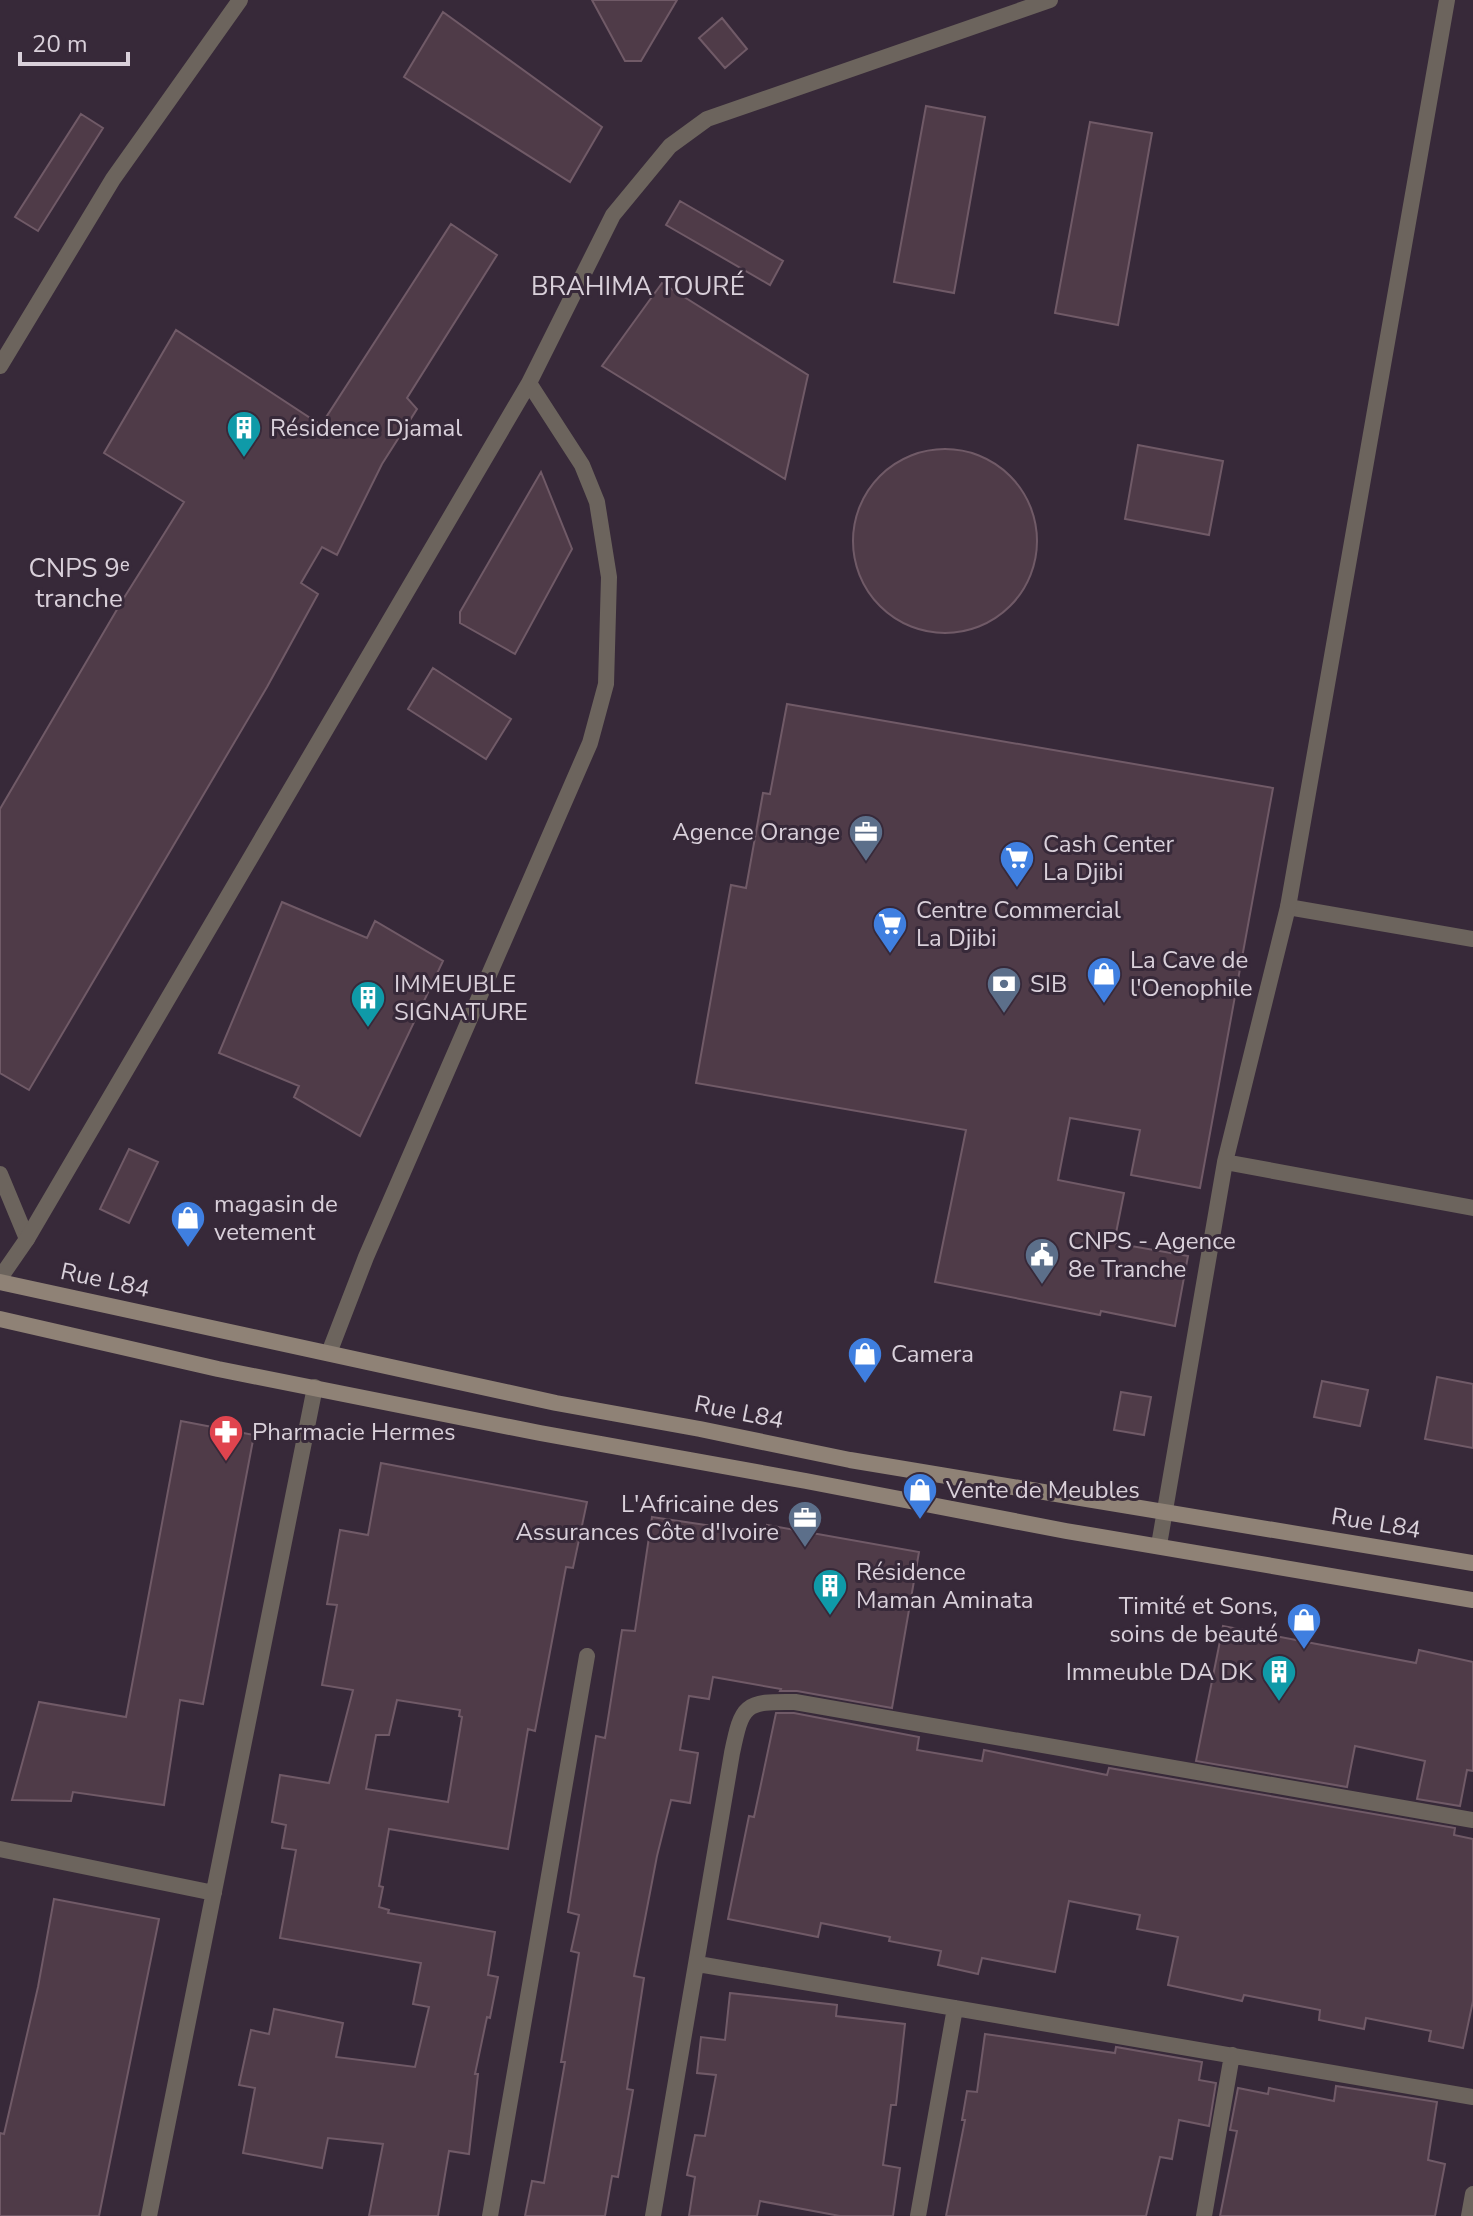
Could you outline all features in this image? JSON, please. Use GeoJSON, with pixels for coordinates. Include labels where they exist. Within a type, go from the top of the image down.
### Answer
{"type":"FeatureCollection","features":[{"type":"Feature","properties":{"kind":"street"},"geometry":{"type":"LineString","coordinates":[[0,366],[113,179],[240,0]]}},
{"type":"Feature","properties":{"kind":"street"},"geometry":{"type":"LineString","coordinates":[[0,1280],[27,1239],[529,383],[613,215],[642,178],[670,146],[707,119],[1050,0]]}},
{"type":"Feature","properties":{"kind":"street"},"geometry":{"type":"LineString","coordinates":[[1159,1545],[1225,1162],[1288,907],[1447,0]]}},
{"type":"Feature","properties":{"kind":"street"},"geometry":{"type":"LineString","coordinates":[[329,1353],[366,1257],[590,743],[606,684],[609,577],[597,502],[582,465],[529,383]]}},
{"type":"Feature","properties":{"kind":"street"},"geometry":{"type":"LineString","coordinates":[[1288,907],[1473,939]]}},
{"type":"Feature","properties":{"kind":"street"},"geometry":{"type":"LineString","coordinates":[[1225,1162],[1473,1208]]}},
{"type":"Feature","properties":{"kind":"street"},"geometry":{"type":"LineString","coordinates":[[0,1174],[27,1239]]}},
{"type":"Feature","properties":{"kind":"street","name":"Rue L84"},"geometry":{"type":"LineString","coordinates":[[0,1280],[556,1403],[850,1460],[1473,1563]]}},
{"type":"Feature","properties":{"kind":"street"},"geometry":{"type":"LineString","coordinates":[[0,1319],[218,1369],[540,1433],[1066,1531],[1473,1600]]}},
{"type":"Feature","properties":{"kind":"street"},"geometry":{"type":"LineString","coordinates":[[149,2216],[315,1387]]}},
{"type":"Feature","properties":{"kind":"street"},"geometry":{"type":"LineString","coordinates":[[490,2216],[587,1656]]}},
{"type":"Feature","properties":{"kind":"street"},"geometry":{"type":"LineString","coordinates":[[653,2216],[740,1717],[748,1708],[768,1702],[795,1702],[1473,1820]]}},
{"type":"Feature","properties":{"kind":"street"},"geometry":{"type":"LineString","coordinates":[[0,1849],[214,1893]]}},
{"type":"Feature","properties":{"kind":"street"},"geometry":{"type":"LineString","coordinates":[[698,1964],[1473,2097]]}},
{"type":"Feature","properties":{"kind":"street"},"geometry":{"type":"LineString","coordinates":[[918,2216],[955,2008]]}},
{"type":"Feature","properties":{"kind":"street"},"geometry":{"type":"LineString","coordinates":[[1204,2216],[1232,2055]]}},
{"type":"Feature","properties":{"kind":"street"},"geometry":{"type":"LineString","coordinates":[[1469,2216],[1473,2194]]}},
{"type":"Feature","properties":{"kind":"building"},"geometry":{"type":"Polygon","coordinates":[[[592,0],[677,0],[641,61],[625,61],[592,0]]]}},
{"type":"Feature","properties":{"kind":"building"},"geometry":{"type":"Polygon","coordinates":[[[443,12],[602,127],[570,182],[404,77],[443,12]]]}},
{"type":"Feature","properties":{"kind":"building"},"geometry":{"type":"Polygon","coordinates":[[[722,18],[747,49],[725,68],[699,38],[722,18]]]}},
{"type":"Feature","properties":{"kind":"building"},"geometry":{"type":"Polygon","coordinates":[[[926,106],[985,117],[954,293],[894,282],[926,106]]]}},
{"type":"Feature","properties":{"kind":"building"},"geometry":{"type":"Polygon","coordinates":[[[81,114],[103,128],[38,231],[15,217],[81,114]]]}},
{"type":"Feature","properties":{"kind":"building"},"geometry":{"type":"Polygon","coordinates":[[[1090,122],[1152,133],[1118,325],[1055,313],[1090,122]]]}},
{"type":"Feature","properties":{"kind":"building"},"geometry":{"type":"Polygon","coordinates":[[[680,201],[783,261],[770,285],[666,225],[680,201]]]}},
{"type":"Feature","properties":{"kind":"building"},"geometry":{"type":"Polygon","coordinates":[[[451,224],[497,255],[407,398],[417,409],[382,464],[337,555],[322,547],[301,583],[318,594],[267,687],[29,1090],[0,1073],[0,809],[184,502],[104,453],[176,330],[321,425],[451,224]]]}},
{"type":"Feature","properties":{"kind":"building"},"geometry":{"type":"Polygon","coordinates":[[[662,283],[808,375],[785,479],[602,366],[662,283]]]}},
{"type":"Feature","properties":{"kind":"building"},"geometry":{"type":"Polygon","coordinates":[[[1138,445],[1223,461],[1209,535],[1125,519],[1138,445]]]}},
{"type":"Feature","properties":{"kind":"building"},"geometry":{"type":"Polygon","coordinates":[[[945,449],[980,456],[1010,476],[1030,506],[1037,541],[1030,576],[1010,606],[980,626],[945,633],[910,626],[880,606],[860,576],[853,541],[860,506],[880,476],[910,456],[945,449]]]}},
{"type":"Feature","properties":{"kind":"building"},"geometry":{"type":"Polygon","coordinates":[[[541,472],[572,549],[515,654],[460,623],[460,612],[541,472]]]}},
{"type":"Feature","properties":{"kind":"building"},"geometry":{"type":"Polygon","coordinates":[[[433,668],[511,719],[486,759],[408,709],[433,668]]]}},
{"type":"Feature","properties":{"kind":"building"},"geometry":{"type":"Polygon","coordinates":[[[787,704],[1273,788],[1200,1188],[1131,1175],[1140,1130],[1070,1118],[1058,1180],[1124,1193],[1114,1243],[1188,1256],[1175,1326],[1101,1311],[1100,1315],[935,1282],[966,1130],[696,1083],[731,885],[746,888],[763,793],[770,794],[787,704]]]}},
{"type":"Feature","properties":{"kind":"building"},"geometry":{"type":"Polygon","coordinates":[[[282,902],[367,938],[375,921],[443,961],[360,1136],[294,1097],[299,1086],[219,1053],[282,902]]]}},
{"type":"Feature","properties":{"kind":"building"},"geometry":{"type":"Polygon","coordinates":[[[129,1149],[158,1162],[129,1223],[100,1209],[129,1149]]]}},
{"type":"Feature","properties":{"kind":"building"},"geometry":{"type":"Polygon","coordinates":[[[1437,1377],[1473,1384],[1473,1448],[1425,1439],[1437,1377]]]}},
{"type":"Feature","properties":{"kind":"building"},"geometry":{"type":"Polygon","coordinates":[[[1322,1381],[1368,1390],[1360,1426],[1314,1417],[1322,1381]]]}},
{"type":"Feature","properties":{"kind":"building"},"geometry":{"type":"Polygon","coordinates":[[[1121,1392],[1151,1397],[1144,1435],[1114,1430],[1121,1392]]]}},
{"type":"Feature","properties":{"kind":"building"},"geometry":{"type":"Polygon","coordinates":[[[181,1421],[254,1435],[203,1704],[180,1700],[164,1805],[73,1792],[71,1801],[12,1800],[39,1702],[126,1717],[181,1421]]]}},
{"type":"Feature","properties":{"kind":"building"},"geometry":{"type":"Polygon","coordinates":[[[381,1463],[587,1502],[573,1568],[566,1567],[535,1731],[528,1729],[508,1849],[389,1829],[379,1886],[383,1887],[379,1907],[389,1910],[388,1913],[495,1932],[488,1975],[498,1977],[475,2074],[478,2074],[469,2154],[449,2151],[438,2216],[369,2216],[383,2144],[328,2138],[322,2168],[243,2153],[255,2088],[239,2085],[251,2030],[269,2034],[274,2009],[343,2023],[336,2057],[415,2067],[429,2007],[413,2004],[421,1963],[280,1938],[296,1850],[282,1848],[286,1825],[272,1822],[280,1775],[329,1783],[353,1690],[322,1685],[337,1605],[327,1604],[340,1530],[368,1535],[381,1463]],[[397,1700],[389,1735],[376,1735],[366,1789],[448,1802],[462,1717],[459,1716],[460,1710],[397,1700]]]}},
{"type":"Feature","properties":{"kind":"building"},"geometry":{"type":"Polygon","coordinates":[[[652,1517],[766,1534],[767,1525],[919,1552],[892,1708],[713,1677],[709,1699],[689,1696],[680,1750],[698,1753],[690,1803],[671,1800],[634,1976],[644,1978],[627,2089],[633,2090],[618,2177],[612,2176],[605,2216],[525,2216],[532,2181],[544,2183],[565,2062],[561,2062],[579,1953],[571,1951],[579,1915],[568,1912],[596,1736],[605,1738],[622,1630],[635,1631],[652,1517]]]}},
{"type":"Feature","properties":{"kind":"building"},"geometry":{"type":"Polygon","coordinates":[[[1223,1626],[1416,1663],[1419,1650],[1473,1662],[1473,1771],[1467,1770],[1460,1806],[1417,1799],[1425,1761],[1355,1746],[1347,1787],[1196,1761],[1223,1626]]]}},
{"type":"Feature","properties":{"kind":"building"},"geometry":{"type":"Polygon","coordinates":[[[776,1713],[794,1713],[919,1737],[917,1750],[982,1761],[984,1750],[1107,1775],[1109,1768],[1455,1828],[1454,1835],[1473,1839],[1473,2001],[1463,2048],[1429,2041],[1431,2031],[1366,2018],[1364,2029],[1319,2020],[1320,2010],[1244,1995],[1242,2001],[1168,1985],[1178,1937],[1137,1929],[1140,1915],[1069,1901],[1055,1972],[982,1958],[978,1974],[938,1965],[941,1951],[889,1941],[890,1937],[821,1923],[818,1937],[728,1919],[749,1816],[754,1817],[776,1713]]]}},
{"type":"Feature","properties":{"kind":"building"},"geometry":{"type":"Polygon","coordinates":[[[54,1899],[159,1919],[99,2216],[0,2216],[0,2133],[4,2134],[38,1987],[54,1899]]]}},
{"type":"Feature","properties":{"kind":"building"},"geometry":{"type":"Polygon","coordinates":[[[730,1993],[837,2005],[836,2016],[905,2024],[896,2105],[891,2105],[883,2165],[900,2168],[893,2216],[840,2216],[760,2201],[757,2216],[689,2216],[695,2177],[687,2175],[695,2135],[705,2136],[716,2075],[697,2073],[701,2037],[725,2040],[730,1993]]]}},
{"type":"Feature","properties":{"kind":"building"},"geometry":{"type":"Polygon","coordinates":[[[985,2034],[1115,2053],[1116,2047],[1202,2062],[1199,2080],[1216,2083],[1209,2126],[1179,2120],[1172,2159],[1160,2157],[1146,2216],[946,2216],[965,2120],[962,2120],[967,2091],[977,2092],[985,2034]]]}},
{"type":"Feature","properties":{"kind":"building"},"geometry":{"type":"Polygon","coordinates":[[[1336,2086],[1437,2102],[1428,2160],[1445,2164],[1435,2216],[1220,2216],[1237,2131],[1230,2130],[1238,2088],[1268,2094],[1269,2088],[1334,2101],[1336,2086]]]}},
{"type":"Feature","properties":{"kind":"place","name":"Résidence Djamal"},"geometry":{"type":"Point","coordinates":[244,459]}},
{"type":"Feature","properties":{"kind":"place","name":"Agence Orange"},"geometry":{"type":"Point","coordinates":[866,863]}},
{"type":"Feature","properties":{"kind":"place","name":"Cash Center La Djibi"},"geometry":{"type":"Point","coordinates":[1017,889]}},
{"type":"Feature","properties":{"kind":"place","name":"Centre Commercial La Djibi"},"geometry":{"type":"Point","coordinates":[890,955]}},
{"type":"Feature","properties":{"kind":"place","name":"La Cave de l'Oenophile"},"geometry":{"type":"Point","coordinates":[1104,1005]}},
{"type":"Feature","properties":{"kind":"place","name":"SIB"},"geometry":{"type":"Point","coordinates":[1004,1015]}},
{"type":"Feature","properties":{"kind":"place","name":"IMMEUBLE SIGNATURE"},"geometry":{"type":"Point","coordinates":[368,1029]}},
{"type":"Feature","properties":{"kind":"place","name":"magasin de vetement"},"geometry":{"type":"Point","coordinates":[188,1249]}},
{"type":"Feature","properties":{"kind":"place","name":"CNPS - Agence 8e Tranche"},"geometry":{"type":"Point","coordinates":[1042,1286]}},
{"type":"Feature","properties":{"kind":"place","name":"Camera"},"geometry":{"type":"Point","coordinates":[865,1385]}},
{"type":"Feature","properties":{"kind":"place","name":"Pharmacie Hermes"},"geometry":{"type":"Point","coordinates":[226,1463]}},
{"type":"Feature","properties":{"kind":"place","name":"Vente de Meubles"},"geometry":{"type":"Point","coordinates":[920,1521]}},
{"type":"Feature","properties":{"kind":"place","name":"L'Africaine des Assurances Côte d'Ivoire"},"geometry":{"type":"Point","coordinates":[805,1549]}},
{"type":"Feature","properties":{"kind":"place","name":"Résidence Maman Aminata"},"geometry":{"type":"Point","coordinates":[830,1617]}},
{"type":"Feature","properties":{"kind":"place","name":"Timité et Sons, soins de beauté"},"geometry":{"type":"Point","coordinates":[1304,1651]}},
{"type":"Feature","properties":{"kind":"place","name":"Immeuble DA DK"},"geometry":{"type":"Point","coordinates":[1279,1703]}},
{"type":"Feature","properties":{"kind":"district","name":"BRAHIMA TOURÉ"},"geometry":{"type":"Point","coordinates":[638,286]}},
{"type":"Feature","properties":{"kind":"district","name":"CNPS 9ᵉ tranche"},"geometry":{"type":"Point","coordinates":[79,583]}}]}
